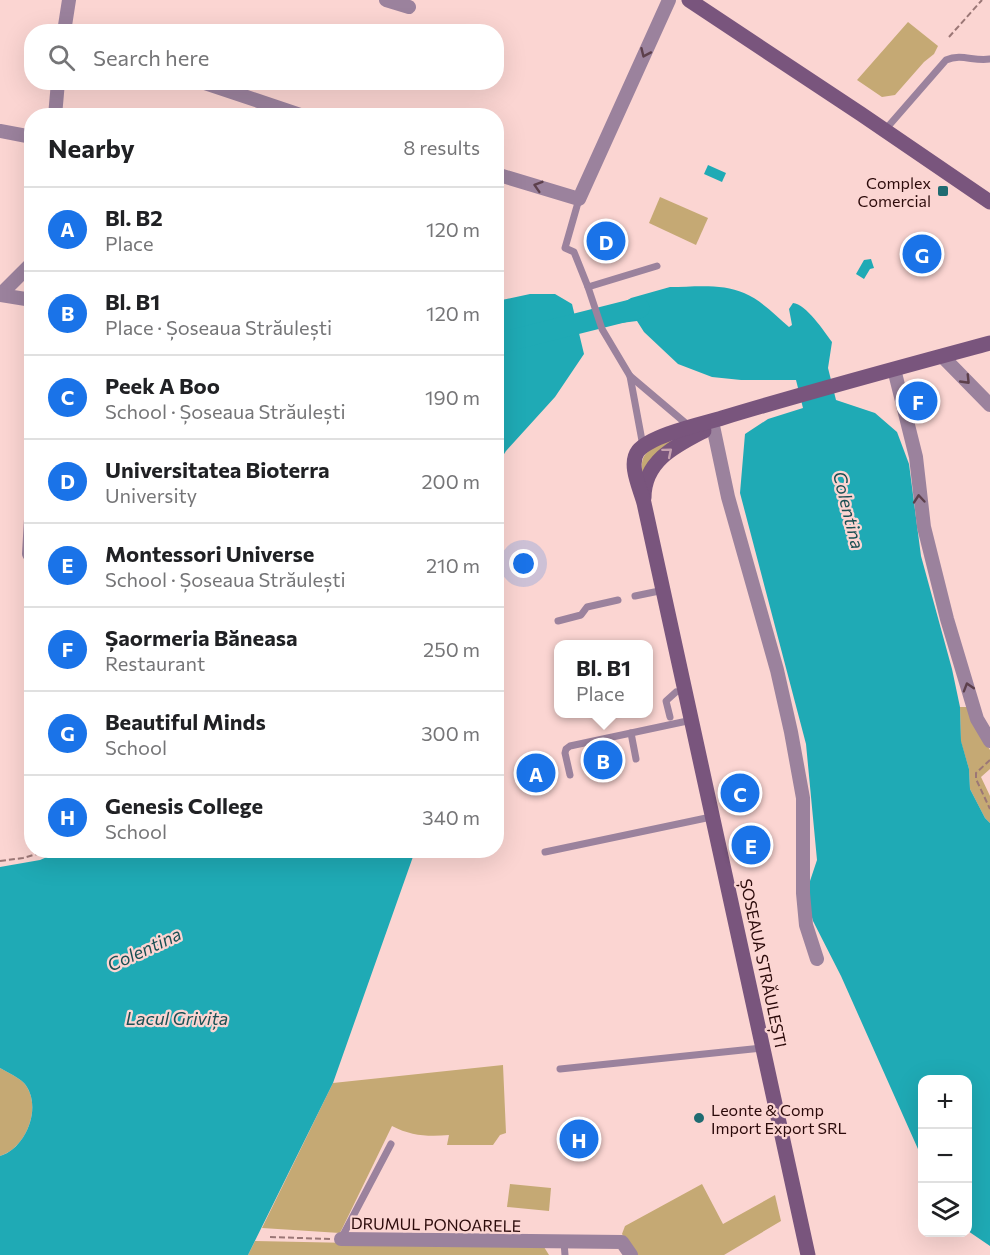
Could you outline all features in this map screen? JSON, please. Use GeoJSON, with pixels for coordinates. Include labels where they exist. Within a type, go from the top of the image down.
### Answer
{"type":"FeatureCollection","features":[{"type":"Feature","properties":{"kind":"street"},"geometry":{"type":"LineString","coordinates":[[65,24],[69,0]]}},
{"type":"Feature","properties":{"kind":"street"},"geometry":{"type":"LineString","coordinates":[[386,0],[408,8]]}},
{"type":"Feature","properties":{"kind":"street"},"geometry":{"type":"LineString","coordinates":[[504,176],[579,199],[669,0]]}},
{"type":"Feature","properties":{"kind":"street"},"geometry":{"type":"LineString","coordinates":[[689,0],[990,202]]}},
{"type":"Feature","properties":{"kind":"street"},"geometry":{"type":"LineString","coordinates":[[56,108],[57,90]]}},
{"type":"Feature","properties":{"kind":"street"},"geometry":{"type":"LineString","coordinates":[[226,90],[278,108]]}},
{"type":"Feature","properties":{"kind":"street"},"geometry":{"type":"LineString","coordinates":[[0,131],[24,135]]}},
{"type":"Feature","properties":{"kind":"street"},"geometry":{"type":"LineString","coordinates":[[0,295],[24,271]]}},
{"type":"Feature","properties":{"kind":"street"},"geometry":{"type":"LineString","coordinates":[[0,295],[24,299]]}},
{"type":"Feature","properties":{"kind":"street"},"geometry":{"type":"LineString","coordinates":[[643,446],[653,440],[691,427],[781,400],[990,343]]}},
{"type":"Feature","properties":{"kind":"street"},"geometry":{"type":"LineString","coordinates":[[942,356],[990,405]]}},
{"type":"Feature","properties":{"kind":"street"},"geometry":{"type":"LineString","coordinates":[[894,369],[916,457],[920,510],[935,573],[977,719],[990,741]]}},
{"type":"Feature","properties":{"kind":"street"},"geometry":{"type":"LineString","coordinates":[[644,503],[646,480],[669,449],[741,412]]}},
{"type":"Feature","properties":{"kind":"street"},"geometry":{"type":"LineString","coordinates":[[713,426],[728,497],[777,670],[792,732],[802,798],[802,893],[806,925],[817,959]]}},
{"type":"Feature","properties":{"kind":"street","name":"ȘOSEAUA STRĂULEȘTI"},"geometry":{"type":"LineString","coordinates":[[643,446],[637,452],[634,465],[693,720],[808,1255]]}},
{"type":"Feature","properties":{"kind":"street","name":"DRUMUL PONOARELE"},"geometry":{"type":"LineString","coordinates":[[341,1239],[462,1235],[564,1249],[622,1242],[631,1255]]}},
{"type":"Feature","properties":{"kind":"lane"},"geometry":{"type":"LineString","coordinates":[[885,130],[946,60],[960,56],[990,59]]}},
{"type":"Feature","properties":{"kind":"lane"},"geometry":{"type":"LineString","coordinates":[[579,199],[565,248],[574,252],[602,329],[630,376],[691,427]]}},
{"type":"Feature","properties":{"kind":"lane"},"geometry":{"type":"LineString","coordinates":[[588,287],[657,266]]}},
{"type":"Feature","properties":{"kind":"lane"},"geometry":{"type":"LineString","coordinates":[[630,376],[643,446]]}},
{"type":"Feature","properties":{"kind":"lane"},"geometry":{"type":"LineString","coordinates":[[635,596],[664,590]]}},
{"type":"Feature","properties":{"kind":"lane"},"geometry":{"type":"LineString","coordinates":[[558,621],[581,615],[587,607],[618,600]]}},
{"type":"Feature","properties":{"kind":"lane"},"geometry":{"type":"LineString","coordinates":[[670,717],[666,701],[676,692]]}},
{"type":"Feature","properties":{"kind":"lane"},"geometry":{"type":"LineString","coordinates":[[570,775],[565,753],[570,746],[693,720]]}},
{"type":"Feature","properties":{"kind":"lane"},"geometry":{"type":"LineString","coordinates":[[630,733],[636,759]]}},
{"type":"Feature","properties":{"kind":"lane"},"geometry":{"type":"LineString","coordinates":[[545,852],[714,816]]}},
{"type":"Feature","properties":{"kind":"lane"},"geometry":{"type":"LineString","coordinates":[[560,1070],[764,1047]]}},
{"type":"Feature","properties":{"kind":"lane","name":"DRUMUL PONOARELE"},"geometry":{"type":"LineString","coordinates":[[341,1239],[391,1144]]}},
{"type":"Feature","properties":{"kind":"path"},"geometry":{"type":"LineString","coordinates":[[949,37],[981,0]]}},
{"type":"Feature","properties":{"kind":"path"},"geometry":{"type":"LineString","coordinates":[[990,759],[976,773],[976,778],[990,809]]}},
{"type":"Feature","properties":{"kind":"path"},"geometry":{"type":"LineString","coordinates":[[0,861],[24,858]]}},
{"type":"Feature","properties":{"kind":"path"},"geometry":{"type":"LineString","coordinates":[[270,1237],[341,1239]]}},
{"type":"Feature","properties":{"kind":"shaded area"},"geometry":{"type":"Polygon","coordinates":[[[908,22],[938,46],[934,54],[895,95],[882,97],[857,80],[908,22]]]}},
{"type":"Feature","properties":{"kind":"shaded area"},"geometry":{"type":"Polygon","coordinates":[[[660,197],[708,218],[696,245],[649,223],[660,197]]]}},
{"type":"Feature","properties":{"kind":"shaded area"},"geometry":{"type":"Polygon","coordinates":[[[669,439],[672,443],[643,475],[644,456],[669,439]]]}},
{"type":"Feature","properties":{"kind":"shaded area"},"geometry":{"type":"Polygon","coordinates":[[[960,707],[969,707],[990,750],[990,769],[981,777],[990,796],[990,823],[970,789],[969,769],[961,742],[960,707]]]}},
{"type":"Feature","properties":{"kind":"shaded area"},"geometry":{"type":"Polygon","coordinates":[[[503,1065],[506,1133],[500,1135],[493,1145],[447,1145],[449,1135],[420,1135],[392,1126],[340,1233],[262,1228],[333,1083],[503,1065]]]}},
{"type":"Feature","properties":{"kind":"shaded area"},"geometry":{"type":"Polygon","coordinates":[[[0,1068],[24,1083],[30,1092],[32,1114],[29,1125],[18,1144],[0,1156],[0,1068]]]}},
{"type":"Feature","properties":{"kind":"shaded area"},"geometry":{"type":"Polygon","coordinates":[[[510,1184],[551,1188],[549,1211],[507,1207],[510,1184]]]}},
{"type":"Feature","properties":{"kind":"shaded area"},"geometry":{"type":"Polygon","coordinates":[[[702,1184],[723,1224],[775,1195],[781,1221],[724,1255],[636,1255],[622,1234],[625,1226],[702,1184]]]}},
{"type":"Feature","properties":{"kind":"shaded area"},"geometry":{"type":"Polygon","coordinates":[[[255,1241],[544,1247],[549,1255],[248,1255],[255,1241]]]}},
{"type":"Feature","properties":{"kind":"water"},"geometry":{"type":"Polygon","coordinates":[[[708,165],[726,173],[722,182],[704,174],[708,165]]]}},
{"type":"Feature","properties":{"kind":"water"},"geometry":{"type":"Polygon","coordinates":[[[871,259],[874,268],[870,269],[864,279],[856,274],[864,260],[871,259]]]}},
{"type":"Feature","properties":{"kind":"water"},"geometry":{"type":"Polygon","coordinates":[[[670,287],[726,288],[744,293],[756,300],[789,327],[792,325],[789,309],[793,303],[798,305],[814,319],[832,342],[828,368],[836,400],[875,413],[897,432],[909,464],[921,556],[960,707],[961,741],[969,769],[970,789],[990,823],[990,1246],[972,1234],[972,1075],[918,1075],[918,1149],[841,976],[813,921],[809,907],[809,884],[817,860],[806,744],[740,493],[745,434],[768,419],[803,408],[796,380],[741,380],[712,377],[678,364],[644,332],[637,321],[613,324],[612,310],[631,298],[670,287]]]}},
{"type":"Feature","properties":{"kind":"water"},"geometry":{"type":"Polygon","coordinates":[[[530,294],[555,294],[572,304],[584,354],[555,397],[504,454],[504,300],[530,294]]]}},
{"type":"Feature","properties":{"kind":"water","name":"Lacul Grivița"},"geometry":{"type":"Polygon","coordinates":[[[45,858],[413,858],[333,1083],[248,1255],[0,1255],[0,1156],[18,1144],[24,1135],[32,1114],[32,1103],[30,1092],[24,1083],[0,1068],[0,867],[45,858]]]}},
{"type":"Feature","properties":{"kind":"waterway","name":"Colentina"},"geometry":{"type":"LineString","coordinates":[[504,342],[639,308]]}},
{"type":"Feature","properties":{"kind":"place","name":"Complex Comercial"},"geometry":{"type":"Point","coordinates":[943,191]}},
{"type":"Feature","properties":{"kind":"place","name":"Universitatea Bioterra"},"geometry":{"type":"Point","coordinates":[606,241]}},
{"type":"Feature","properties":{"kind":"place","name":"Beautiful Minds"},"geometry":{"type":"Point","coordinates":[922,254]}},
{"type":"Feature","properties":{"kind":"place","name":"Șaormeria Băneasa"},"geometry":{"type":"Point","coordinates":[918,401]}},
{"type":"Feature","properties":{"kind":"place","name":"Bl. B1"},"geometry":{"type":"Point","coordinates":[603,760]}},
{"type":"Feature","properties":{"kind":"place","name":"Bl. B2"},"geometry":{"type":"Point","coordinates":[536,773]}},
{"type":"Feature","properties":{"kind":"place","name":"Peek A Boo"},"geometry":{"type":"Point","coordinates":[740,793]}},
{"type":"Feature","properties":{"kind":"place","name":"Montessori Universe"},"geometry":{"type":"Point","coordinates":[751,845]}},
{"type":"Feature","properties":{"kind":"place","name":"Leonte & Comp Import Export SRL"},"geometry":{"type":"Point","coordinates":[699,1118]}},
{"type":"Feature","properties":{"kind":"place","name":"Genesis College"},"geometry":{"type":"Point","coordinates":[579,1139]}}]}
